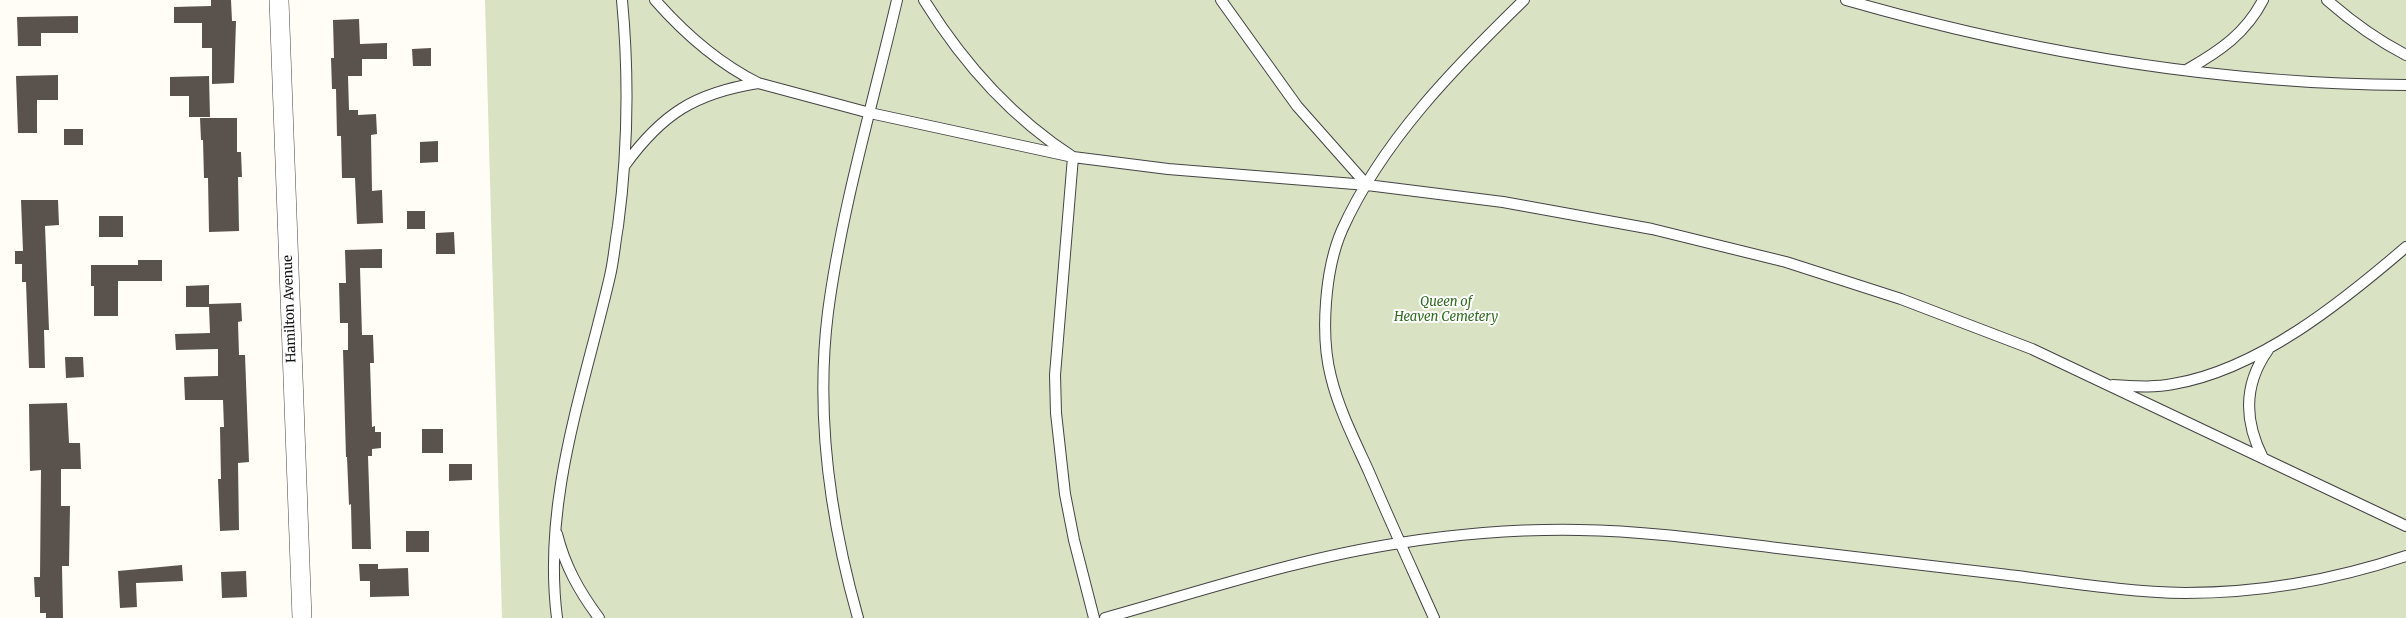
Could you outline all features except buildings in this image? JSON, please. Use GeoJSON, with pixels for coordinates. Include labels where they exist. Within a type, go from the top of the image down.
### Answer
{"type":"FeatureCollection","features":[{"type":"Feature","properties":{"kind":"street","name":"Hamilton Avenue"},"geometry":{"type":"LineString","coordinates":[[279,0],[302,618]]}},
{"type":"Feature","properties":{"kind":"lane"},"geometry":{"type":"LineString","coordinates":[[557,618],[552,560],[555,524],[568,441],[611,274],[625,165],[627,81],[622,0]]}},
{"type":"Feature","properties":{"kind":"lane"},"geometry":{"type":"LineString","coordinates":[[655,0],[693,39],[718,60],[758,83],[870,113],[1073,157],[1168,169],[1367,185],[1452,195],[1575,214],[1652,229],[1786,262],[1901,299],[1996,334],[2108,384],[2406,526]]}},
{"type":"Feature","properties":{"kind":"lane"},"geometry":{"type":"LineString","coordinates":[[858,618],[843,562],[826,466],[824,390],[828,313],[834,273],[897,0]]}},
{"type":"Feature","properties":{"kind":"lane"},"geometry":{"type":"LineString","coordinates":[[924,0],[960,52],[989,87],[1038,133],[1073,157]]}},
{"type":"Feature","properties":{"kind":"lane"},"geometry":{"type":"LineString","coordinates":[[1221,0],[1297,106],[1367,185]]}},
{"type":"Feature","properties":{"kind":"lane"},"geometry":{"type":"LineString","coordinates":[[1434,618],[1337,397],[1327,351],[1327,304],[1334,255],[1342,231],[1367,185],[1407,128],[1431,98],[1524,0]]}},
{"type":"Feature","properties":{"kind":"lane"},"geometry":{"type":"LineString","coordinates":[[1846,0],[1932,23],[2003,39],[2106,59],[2188,70],[2296,81],[2406,85]]}},
{"type":"Feature","properties":{"kind":"lane"},"geometry":{"type":"LineString","coordinates":[[2188,70],[2230,43],[2245,28],[2263,0]]}},
{"type":"Feature","properties":{"kind":"lane"},"geometry":{"type":"LineString","coordinates":[[2327,0],[2352,22],[2380,42],[2406,55]]}},
{"type":"Feature","properties":{"kind":"lane"},"geometry":{"type":"LineString","coordinates":[[625,165],[659,124],[676,110],[712,93],[758,83]]}},
{"type":"Feature","properties":{"kind":"lane"},"geometry":{"type":"LineString","coordinates":[[1073,157],[1055,376],[1056,413],[1065,494],[1074,540],[1094,618]]}},
{"type":"Feature","properties":{"kind":"lane"},"geometry":{"type":"LineString","coordinates":[[2108,384],[2142,386],[2186,382],[2226,370],[2270,347],[2371,276],[2406,247]]}},
{"type":"Feature","properties":{"kind":"lane"},"geometry":{"type":"LineString","coordinates":[[2264,458],[2253,432],[2249,395],[2258,364],[2270,347]]}},
{"type":"Feature","properties":{"kind":"lane"},"geometry":{"type":"LineString","coordinates":[[555,524],[564,560],[577,588],[599,618]]}},
{"type":"Feature","properties":{"kind":"lane"},"geometry":{"type":"LineString","coordinates":[[1105,618],[1312,561],[1400,543],[1464,536],[1577,530],[1647,534],[2106,587],[2182,593],[2219,592],[2299,584],[2375,567],[2406,556]]}},
{"type":"Feature","properties":{"kind":"green space","name":"Queen of Heaven Cemetery"},"geometry":{"type":"Polygon","coordinates":[[[485,0],[2406,0],[2406,618],[502,618],[485,0]]]}}]}
